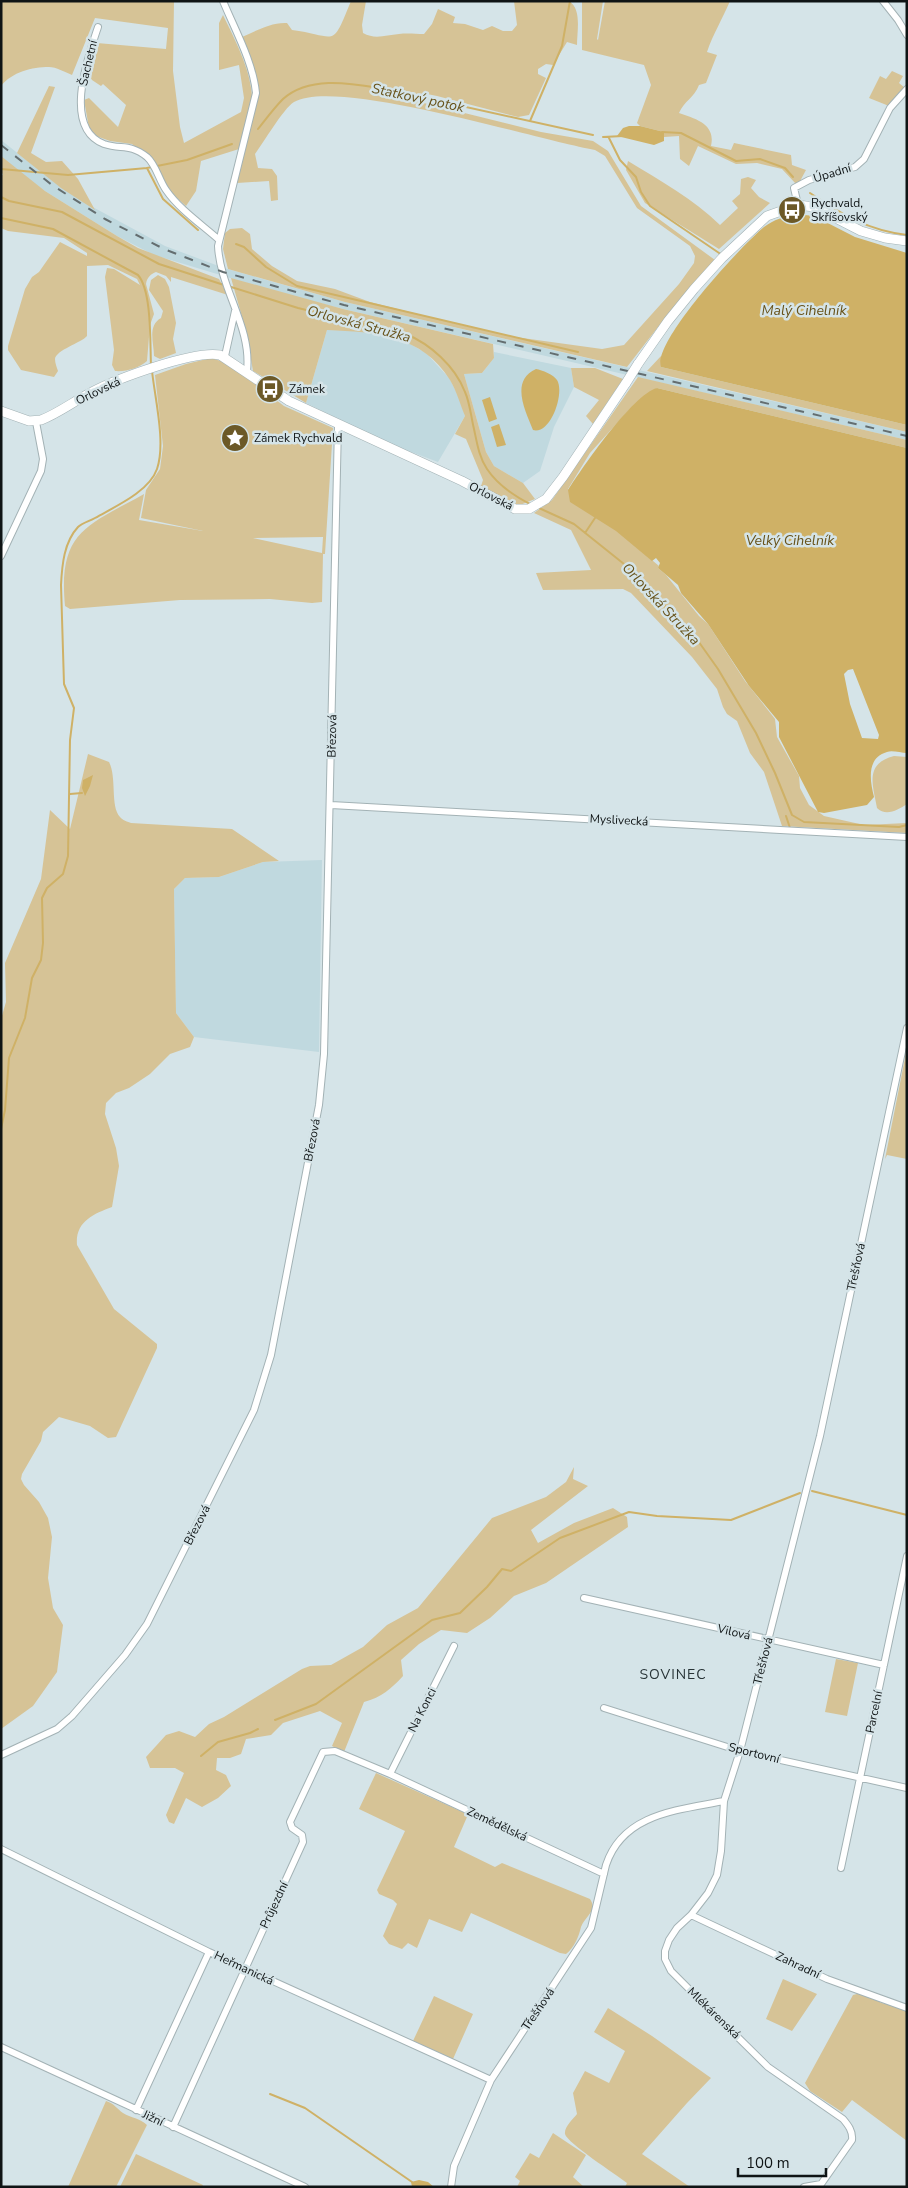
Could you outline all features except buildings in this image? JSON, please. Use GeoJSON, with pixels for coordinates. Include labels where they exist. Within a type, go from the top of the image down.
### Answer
{"type":"FeatureCollection","features":[{"type":"Feature","properties":{"kind":"main road"},"geometry":{"type":"LineString","coordinates":[[798,205],[814,207],[861,231],[885,238],[907,241]]}},
{"type":"Feature","properties":{"kind":"main road","name":"Orlovská"},"geometry":{"type":"LineString","coordinates":[[36,422],[58,413],[106,385],[152,369],[211,353],[225,356],[284,398],[338,425],[462,481],[510,508],[534,507],[563,478],[668,321],[722,258],[767,216],[798,205]]}},
{"type":"Feature","properties":{"kind":"main road"},"geometry":{"type":"LineString","coordinates":[[1,411],[36,422]]}},
{"type":"Feature","properties":{"kind":"street"},"geometry":{"type":"LineString","coordinates":[[223,1],[255,81],[256,93],[218,239],[219,261],[244,331],[247,371]]}},
{"type":"Feature","properties":{"kind":"street"},"geometry":{"type":"LineString","coordinates":[[883,1],[907,35]]}},
{"type":"Feature","properties":{"kind":"street","name":"Šachetní"},"geometry":{"type":"LineString","coordinates":[[98,27],[84,70],[82,114],[86,129],[104,144],[131,147],[137,150],[151,163],[172,198],[218,239]]}},
{"type":"Feature","properties":{"kind":"street","name":"Úpadní"},"geometry":{"type":"LineString","coordinates":[[798,205],[794,188],[809,180],[854,167],[864,159],[890,108],[907,89]]}},
{"type":"Feature","properties":{"kind":"street"},"geometry":{"type":"LineString","coordinates":[[225,356],[235,309]]}},
{"type":"Feature","properties":{"kind":"street"},"geometry":{"type":"LineString","coordinates":[[1,556],[41,471],[43,460],[36,422]]}},
{"type":"Feature","properties":{"kind":"street","name":"Březová"},"geometry":{"type":"LineString","coordinates":[[1,1755],[57,1729],[72,1716],[125,1655],[147,1624],[254,1410],[272,1355],[319,1105],[324,1054],[338,425]]}},
{"type":"Feature","properties":{"kind":"street","name":"Myslivecká"},"geometry":{"type":"LineString","coordinates":[[331,805],[907,838]]}},
{"type":"Feature","properties":{"kind":"street","name":"Třešňová"},"geometry":{"type":"LineString","coordinates":[[451,2187],[454,2166],[490,2080],[591,1928],[610,1854],[618,1843],[639,1824],[664,1812],[724,1801],[740,1751],[820,1436],[907,1028]]}},
{"type":"Feature","properties":{"kind":"street","name":"Parcelní"},"geometry":{"type":"LineString","coordinates":[[841,1868],[907,1556]]}},
{"type":"Feature","properties":{"kind":"street","name":"Vilová"},"geometry":{"type":"LineString","coordinates":[[584,1598],[884,1665]]}},
{"type":"Feature","properties":{"kind":"street","name":"Na Konci"},"geometry":{"type":"LineString","coordinates":[[390,1774],[454,1646]]}},
{"type":"Feature","properties":{"kind":"street","name":"Sportovní"},"geometry":{"type":"LineString","coordinates":[[604,1708],[740,1751],[907,1788]]}},
{"type":"Feature","properties":{"kind":"street","name":"Průjezdní"},"geometry":{"type":"LineString","coordinates":[[173,2127],[303,1842],[302,1835],[292,1828],[290,1822],[323,1752],[335,1751],[390,1774]]}},
{"type":"Feature","properties":{"kind":"street","name":"Zemědělská"},"geometry":{"type":"LineString","coordinates":[[390,1774],[604,1874]]}},
{"type":"Feature","properties":{"kind":"street","name":"Mlékárenská"},"geometry":{"type":"LineString","coordinates":[[724,1801],[721,1852],[717,1875],[708,1893],[691,1915],[677,1928],[666,1945],[665,1959],[671,1971],[768,2067],[843,2118],[850,2128],[852,2136],[850,2144],[820,2185]]}},
{"type":"Feature","properties":{"kind":"street","name":"Heřmanická"},"geometry":{"type":"LineString","coordinates":[[1,1848],[209,1952],[490,2080]]}},
{"type":"Feature","properties":{"kind":"street","name":"Zahradní"},"geometry":{"type":"LineString","coordinates":[[691,1915],[827,1978],[907,2008]]}},
{"type":"Feature","properties":{"kind":"street"},"geometry":{"type":"LineString","coordinates":[[136,2110],[209,1952]]}},
{"type":"Feature","properties":{"kind":"street","name":"Jižní"},"geometry":{"type":"LineString","coordinates":[[1,2047],[305,2187]]}},
{"type":"Feature","properties":{"kind":"street"},"geometry":{"type":"LineString","coordinates":[[804,2187],[820,2185]]}},
{"type":"Feature","properties":{"kind":"shaded area"},"geometry":{"type":"Polygon","coordinates":[[[1,1],[174,1],[173,71],[180,127],[184,143],[241,112],[244,98],[239,65],[219,70],[219,23],[223,15],[237,44],[251,86],[252,96],[239,149],[201,161],[196,191],[186,206],[166,188],[150,159],[132,144],[110,141],[96,136],[89,128],[84,100],[89,98],[118,127],[126,105],[103,84],[101,86],[92,80],[87,72],[90,57],[97,43],[166,49],[168,28],[95,18],[72,75],[52,67],[36,68],[23,71],[11,77],[1,86],[1,1]]]}},
{"type":"Feature","properties":{"kind":"shaded area"},"geometry":{"type":"Polygon","coordinates":[[[351,1],[366,1],[362,25],[363,33],[376,37],[424,34],[432,24],[438,9],[455,17],[453,23],[465,24],[483,30],[492,26],[503,31],[512,31],[517,25],[514,1],[569,1],[573,5],[576,9],[578,21],[577,45],[567,42],[553,65],[546,64],[538,69],[538,74],[546,78],[529,115],[518,117],[427,94],[426,91],[424,103],[541,132],[593,141],[608,151],[641,206],[715,260],[665,318],[627,367],[345,302],[228,269],[223,249],[225,233],[230,229],[242,228],[250,234],[252,249],[272,266],[297,281],[335,289],[370,302],[461,325],[515,337],[602,349],[624,345],[679,284],[694,263],[695,256],[690,246],[637,208],[605,156],[595,150],[393,104],[351,98],[317,96],[294,102],[279,118],[255,154],[258,168],[272,169],[277,176],[278,200],[271,201],[269,181],[237,183],[259,93],[257,81],[242,37],[269,25],[281,23],[287,23],[292,30],[331,36],[340,27],[351,1]]]}},
{"type":"Feature","properties":{"kind":"shaded area"},"geometry":{"type":"Polygon","coordinates":[[[582,1],[603,1],[598,40],[605,1],[730,1],[707,52],[717,55],[706,83],[699,85],[679,113],[698,120],[708,127],[712,139],[711,146],[731,150],[734,143],[791,155],[792,165],[806,170],[799,183],[796,184],[782,169],[757,163],[736,164],[698,146],[689,166],[680,159],[679,136],[664,137],[664,132],[640,126],[637,123],[651,85],[644,65],[582,50],[582,1]]]}},
{"type":"Feature","properties":{"kind":"shaded area"},"geometry":{"type":"Polygon","coordinates":[[[892,71],[903,76],[899,83],[905,88],[889,106],[869,98],[880,76],[886,79],[892,71]]]}},
{"type":"Feature","properties":{"kind":"shaded area"},"geometry":{"type":"Polygon","coordinates":[[[49,86],[55,87],[31,153],[46,162],[62,161],[78,179],[95,210],[61,188],[17,153],[49,86]]]}},
{"type":"Feature","properties":{"kind":"shaded area"},"geometry":{"type":"Polygon","coordinates":[[[1,140],[54,182],[89,205],[165,246],[224,268],[345,302],[907,432],[907,440],[343,309],[273,291],[154,255],[117,236],[45,191],[13,168],[1,156],[1,140]]]}},
{"type":"Feature","properties":{"kind":"shaded area"},"geometry":{"type":"Polygon","coordinates":[[[1,156],[45,191],[138,248],[219,279],[228,295],[171,277],[171,282],[166,276],[156,272],[152,274],[146,284],[154,314],[150,325],[147,361],[132,369],[115,371],[112,365],[114,350],[105,277],[107,268],[114,269],[140,285],[137,279],[108,265],[87,266],[87,336],[56,356],[55,361],[58,371],[54,377],[21,370],[8,350],[8,346],[25,289],[32,277],[39,272],[60,242],[87,256],[87,253],[64,238],[8,231],[1,228],[1,177],[3,174],[1,173],[1,156]]]}},
{"type":"Feature","properties":{"kind":"shaded area"},"geometry":{"type":"Polygon","coordinates":[[[628,161],[688,199],[720,225],[738,208],[732,201],[740,194],[741,179],[748,177],[756,180],[751,188],[759,197],[770,203],[719,249],[645,203],[626,170],[628,161]]]}},
{"type":"Feature","properties":{"kind":"shaded area"},"geometry":{"type":"Polygon","coordinates":[[[158,275],[165,279],[169,287],[176,323],[173,339],[176,353],[160,359],[154,356],[152,335],[154,325],[161,318],[163,311],[149,290],[151,280],[158,275]]]}},
{"type":"Feature","properties":{"kind":"shaded area"},"geometry":{"type":"Polygon","coordinates":[[[231,278],[343,309],[493,344],[494,358],[482,373],[464,374],[486,452],[494,466],[523,483],[535,499],[520,505],[510,503],[481,486],[483,480],[466,439],[455,434],[465,416],[457,394],[439,365],[426,353],[412,345],[396,339],[363,332],[327,330],[306,403],[253,371],[246,331],[231,278]]]}},
{"type":"Feature","properties":{"kind":"shaded area"},"geometry":{"type":"Polygon","coordinates":[[[327,330],[368,331],[405,341],[426,353],[450,379],[465,416],[438,462],[390,444],[306,403],[327,330]]]}},
{"type":"Feature","properties":{"kind":"shaded area"},"geometry":{"type":"Polygon","coordinates":[[[494,352],[571,368],[574,387],[554,427],[540,471],[523,483],[494,466],[486,452],[464,374],[482,373],[494,358],[494,352]]]}},
{"type":"Feature","properties":{"kind":"shaded area"},"geometry":{"type":"Polygon","coordinates":[[[661,356],[661,367],[907,425],[907,432],[647,371],[661,356]]]}},
{"type":"Feature","properties":{"kind":"shaded area"},"geometry":{"type":"Polygon","coordinates":[[[211,358],[227,363],[284,406],[333,428],[325,554],[323,554],[322,602],[312,603],[270,599],[180,600],[70,609],[65,606],[64,581],[66,561],[72,546],[80,534],[107,514],[144,494],[139,520],[203,531],[141,518],[146,490],[160,469],[163,446],[155,375],[186,364],[211,358]],[[323,537],[253,538],[322,553],[323,537]]]}},
{"type":"Feature","properties":{"kind":"shaded area"},"geometry":{"type":"Polygon","coordinates":[[[571,368],[595,368],[623,379],[593,424],[586,416],[599,400],[574,387],[571,368]]]}},
{"type":"Feature","properties":{"kind":"shaded area"},"geometry":{"type":"Polygon","coordinates":[[[638,377],[907,440],[907,448],[657,388],[628,411],[590,453],[568,489],[659,566],[658,568],[708,624],[745,681],[775,719],[777,737],[799,776],[800,788],[809,805],[824,816],[864,825],[907,823],[907,833],[782,826],[764,772],[750,753],[737,721],[727,714],[723,707],[717,689],[692,657],[631,593],[623,589],[543,590],[536,573],[591,570],[571,530],[534,513],[552,500],[638,377]]]}},
{"type":"Feature","properties":{"kind":"shaded area"},"geometry":{"type":"Polygon","coordinates":[[[88,754],[109,762],[113,775],[115,806],[120,817],[124,820],[131,823],[232,829],[279,861],[263,862],[219,877],[185,878],[174,889],[176,1013],[194,1037],[190,1047],[170,1054],[150,1074],[129,1088],[116,1093],[106,1103],[105,1114],[116,1148],[119,1166],[112,1207],[87,1220],[79,1230],[77,1237],[77,1245],[114,1309],[157,1344],[157,1348],[116,1437],[108,1438],[90,1426],[59,1417],[43,1432],[41,1441],[22,1474],[21,1479],[24,1485],[39,1502],[48,1518],[52,1537],[48,1578],[53,1608],[63,1625],[57,1672],[33,1706],[1,1729],[1,1019],[6,1002],[5,963],[41,879],[50,810],[70,829],[88,754]]]}},
{"type":"Feature","properties":{"kind":"shaded area"},"geometry":{"type":"Polygon","coordinates":[[[894,756],[907,757],[907,804],[896,810],[884,812],[877,808],[873,784],[874,770],[878,764],[894,756]]]}},
{"type":"Feature","properties":{"kind":"shaded area"},"geometry":{"type":"Polygon","coordinates":[[[322,860],[319,1052],[194,1037],[176,1013],[174,889],[185,878],[219,877],[263,862],[322,860]]]}},
{"type":"Feature","properties":{"kind":"shaded area"},"geometry":{"type":"Polygon","coordinates":[[[907,1048],[907,1159],[887,1155],[885,1159],[907,1048]]]}},
{"type":"Feature","properties":{"kind":"shaded area"},"geometry":{"type":"Polygon","coordinates":[[[574,1467],[573,1479],[588,1486],[531,1530],[538,1543],[574,1523],[613,1508],[627,1517],[628,1527],[546,1583],[514,1596],[490,1618],[467,1633],[441,1630],[419,1644],[401,1660],[403,1676],[399,1681],[381,1695],[364,1702],[344,1752],[332,1746],[342,1723],[320,1711],[283,1723],[271,1735],[246,1739],[241,1754],[230,1758],[217,1758],[216,1770],[226,1775],[231,1786],[218,1798],[202,1807],[186,1798],[174,1824],[169,1822],[166,1815],[184,1773],[175,1768],[150,1768],[146,1757],[166,1735],[179,1731],[195,1737],[209,1724],[224,1717],[302,1669],[310,1666],[331,1665],[363,1647],[387,1625],[418,1608],[492,1518],[546,1497],[566,1482],[574,1467]]]}},
{"type":"Feature","properties":{"kind":"shaded area"},"geometry":{"type":"Polygon","coordinates":[[[836,1659],[858,1663],[847,1716],[825,1712],[836,1659]]]}},
{"type":"Feature","properties":{"kind":"shaded area"},"geometry":{"type":"Polygon","coordinates":[[[376,1773],[465,1813],[467,1817],[454,1847],[495,1867],[502,1863],[590,1899],[593,1907],[592,1910],[583,1923],[576,1942],[571,1949],[566,1954],[560,1953],[471,1913],[462,1932],[429,1919],[417,1948],[408,1943],[402,1949],[389,1944],[383,1936],[397,1904],[393,1900],[379,1894],[377,1890],[405,1831],[359,1809],[376,1773]]]}},
{"type":"Feature","properties":{"kind":"shaded area"},"geometry":{"type":"Polygon","coordinates":[[[783,1979],[817,1994],[792,2031],[766,2019],[783,1979]]]}},
{"type":"Feature","properties":{"kind":"shaded area"},"geometry":{"type":"Polygon","coordinates":[[[861,1993],[881,2003],[907,2011],[907,2141],[852,2100],[842,2112],[810,2091],[805,2083],[853,1995],[861,1993]]]}},
{"type":"Feature","properties":{"kind":"shaded area"},"geometry":{"type":"Polygon","coordinates":[[[434,1996],[473,2014],[453,2059],[413,2041],[434,1996]]]}},
{"type":"Feature","properties":{"kind":"shaded area"},"geometry":{"type":"Polygon","coordinates":[[[608,2008],[652,2036],[711,2078],[642,2154],[690,2187],[625,2187],[627,2183],[574,2144],[565,2134],[567,2126],[577,2114],[573,2093],[585,2071],[609,2083],[625,2051],[594,2032],[608,2008]]]}},
{"type":"Feature","properties":{"kind":"shaded area"},"geometry":{"type":"Polygon","coordinates":[[[106,2101],[123,2113],[147,2125],[116,2187],[68,2187],[106,2101]]]}},
{"type":"Feature","properties":{"kind":"shaded area"},"geometry":{"type":"Polygon","coordinates":[[[553,2133],[586,2155],[573,2177],[584,2187],[517,2187],[520,2181],[515,2177],[530,2153],[539,2158],[553,2133]]]}},
{"type":"Feature","properties":{"kind":"shaded area"},"geometry":{"type":"Polygon","coordinates":[[[136,2154],[203,2185],[202,2187],[120,2187],[136,2154]]]}},
{"type":"Feature","properties":{"kind":"water"},"geometry":{"type":"Polygon","coordinates":[[[640,126],[664,132],[664,141],[654,145],[617,136],[623,128],[640,126]]]}},
{"type":"Feature","properties":{"kind":"water","name":"Malý Cihelník"},"geometry":{"type":"Polygon","coordinates":[[[796,214],[814,216],[855,237],[907,253],[907,425],[661,367],[662,355],[670,337],[684,316],[720,272],[764,227],[779,219],[796,214]]]}},
{"type":"Feature","properties":{"kind":"water"},"geometry":{"type":"Polygon","coordinates":[[[536,369],[548,373],[555,378],[559,386],[558,402],[555,411],[551,420],[540,430],[533,430],[526,414],[522,396],[523,381],[528,374],[536,369]]]}},
{"type":"Feature","properties":{"kind":"water","name":"Velký Cihelník"},"geometry":{"type":"Polygon","coordinates":[[[657,388],[907,448],[907,753],[889,751],[876,759],[871,771],[874,797],[867,805],[824,813],[818,812],[779,737],[779,722],[749,686],[708,624],[681,593],[678,585],[658,568],[660,563],[656,558],[652,561],[616,531],[570,502],[568,490],[585,465],[622,417],[647,393],[657,388]],[[853,669],[848,670],[844,674],[850,704],[862,738],[878,739],[879,735],[853,669]]]}},
{"type":"Feature","properties":{"kind":"water"},"geometry":{"type":"Polygon","coordinates":[[[490,397],[497,419],[489,422],[482,400],[490,397]]]}},
{"type":"Feature","properties":{"kind":"water"},"geometry":{"type":"Polygon","coordinates":[[[499,424],[506,445],[497,447],[491,427],[499,424]]]}},
{"type":"Feature","properties":{"kind":"water"},"geometry":{"type":"Polygon","coordinates":[[[93,775],[85,796],[82,788],[83,780],[93,775]]]}},
{"type":"Feature","properties":{"kind":"water"},"geometry":{"type":"Polygon","coordinates":[[[419,2180],[428,2182],[434,2187],[412,2187],[411,2182],[419,2180]]]}},
{"type":"Feature","properties":{"kind":"waterway"},"geometry":{"type":"LineString","coordinates":[[530,121],[562,46],[570,1]]}},
{"type":"Feature","properties":{"kind":"waterway","name":"Statkový potok"},"geometry":{"type":"LineString","coordinates":[[258,129],[280,102],[293,92],[317,84],[343,83],[380,88],[593,135]]}},
{"type":"Feature","properties":{"kind":"waterway","name":"Statkový potok"},"geometry":{"type":"LineString","coordinates":[[662,132],[681,133],[736,161],[760,159],[785,168],[793,177]]}},
{"type":"Feature","properties":{"kind":"waterway","name":"Statkový potok"},"geometry":{"type":"LineString","coordinates":[[603,137],[623,136]]}},
{"type":"Feature","properties":{"kind":"waterway"},"geometry":{"type":"LineString","coordinates":[[609,138],[620,160],[636,177],[641,192],[650,206],[722,255]]}},
{"type":"Feature","properties":{"kind":"waterway","name":"Statkový potok"},"geometry":{"type":"LineString","coordinates":[[1,169],[68,175],[147,168],[187,160],[232,144]]}},
{"type":"Feature","properties":{"kind":"waterway"},"geometry":{"type":"LineString","coordinates":[[147,168],[163,199],[198,230]]}},
{"type":"Feature","properties":{"kind":"waterway","name":"Statkový potok"},"geometry":{"type":"LineString","coordinates":[[810,193],[833,208],[867,225],[907,235]]}},
{"type":"Feature","properties":{"kind":"waterway","name":"Orlovská Stružka"},"geometry":{"type":"LineString","coordinates":[[1,197],[9,201],[62,212],[159,264],[224,285]]}},
{"type":"Feature","properties":{"kind":"waterway"},"geometry":{"type":"LineString","coordinates":[[1,218],[53,229],[138,275],[143,283],[148,305],[151,366]]}},
{"type":"Feature","properties":{"kind":"waterway"},"geometry":{"type":"LineString","coordinates":[[236,244],[244,247],[266,267],[297,286],[578,352]]}},
{"type":"Feature","properties":{"kind":"waterway","name":"Orlovská Stružka"},"geometry":{"type":"LineString","coordinates":[[228,286],[298,308],[406,334],[433,350],[461,382],[468,401],[479,450],[487,469],[507,490],[532,505]]}},
{"type":"Feature","properties":{"kind":"waterway"},"geometry":{"type":"LineString","coordinates":[[1,1129],[5,1110],[9,1058],[25,1018],[32,978],[41,960],[43,943],[42,898],[47,888],[63,874],[68,856],[70,740],[74,708],[64,684],[61,585],[65,554],[73,533],[78,527],[139,492],[147,485],[157,469],[160,434],[152,371]]}},
{"type":"Feature","properties":{"kind":"waterway","name":"Orlovská Stružka"},"geometry":{"type":"LineString","coordinates":[[539,508],[574,524],[624,564],[696,638],[718,669],[756,733],[792,815],[804,822],[899,827],[907,825]]}},
{"type":"Feature","properties":{"kind":"waterway"},"geometry":{"type":"LineString","coordinates":[[585,533],[595,518]]}},
{"type":"Feature","properties":{"kind":"waterway"},"geometry":{"type":"LineString","coordinates":[[70,794],[82,793]]}},
{"type":"Feature","properties":{"kind":"waterway"},"geometry":{"type":"LineString","coordinates":[[786,816],[790,828]]}},
{"type":"Feature","properties":{"kind":"waterway"},"geometry":{"type":"LineString","coordinates":[[812,1491],[907,1515]]}},
{"type":"Feature","properties":{"kind":"waterway"},"geometry":{"type":"LineString","coordinates":[[275,1720],[316,1704],[432,1620],[460,1613],[487,1587],[502,1569],[511,1571],[560,1538],[629,1512],[657,1516],[731,1520],[800,1493]]}},
{"type":"Feature","properties":{"kind":"waterway"},"geometry":{"type":"LineString","coordinates":[[201,1756],[218,1742],[258,1729]]}},
{"type":"Feature","properties":{"kind":"waterway"},"geometry":{"type":"LineString","coordinates":[[270,2094],[305,2108],[412,2182]]}},
{"type":"Feature","properties":{"kind":"railway"},"geometry":{"type":"LineString","coordinates":[[1,145],[52,185],[105,219],[164,249],[223,272],[344,305],[907,436]]}},
{"type":"Feature","properties":{"kind":"place","name":"Rychvald, Skříšovský"},"geometry":{"type":"Point","coordinates":[792,210]}},
{"type":"Feature","properties":{"kind":"place","name":"Zámek"},"geometry":{"type":"Point","coordinates":[270,389]}},
{"type":"Feature","properties":{"kind":"place","name":"Zámek Rychvald"},"geometry":{"type":"Point","coordinates":[235,438]}},
{"type":"Feature","properties":{"kind":"district","name":"SOVINEC"},"geometry":{"type":"Point","coordinates":[673,1674]}}]}
